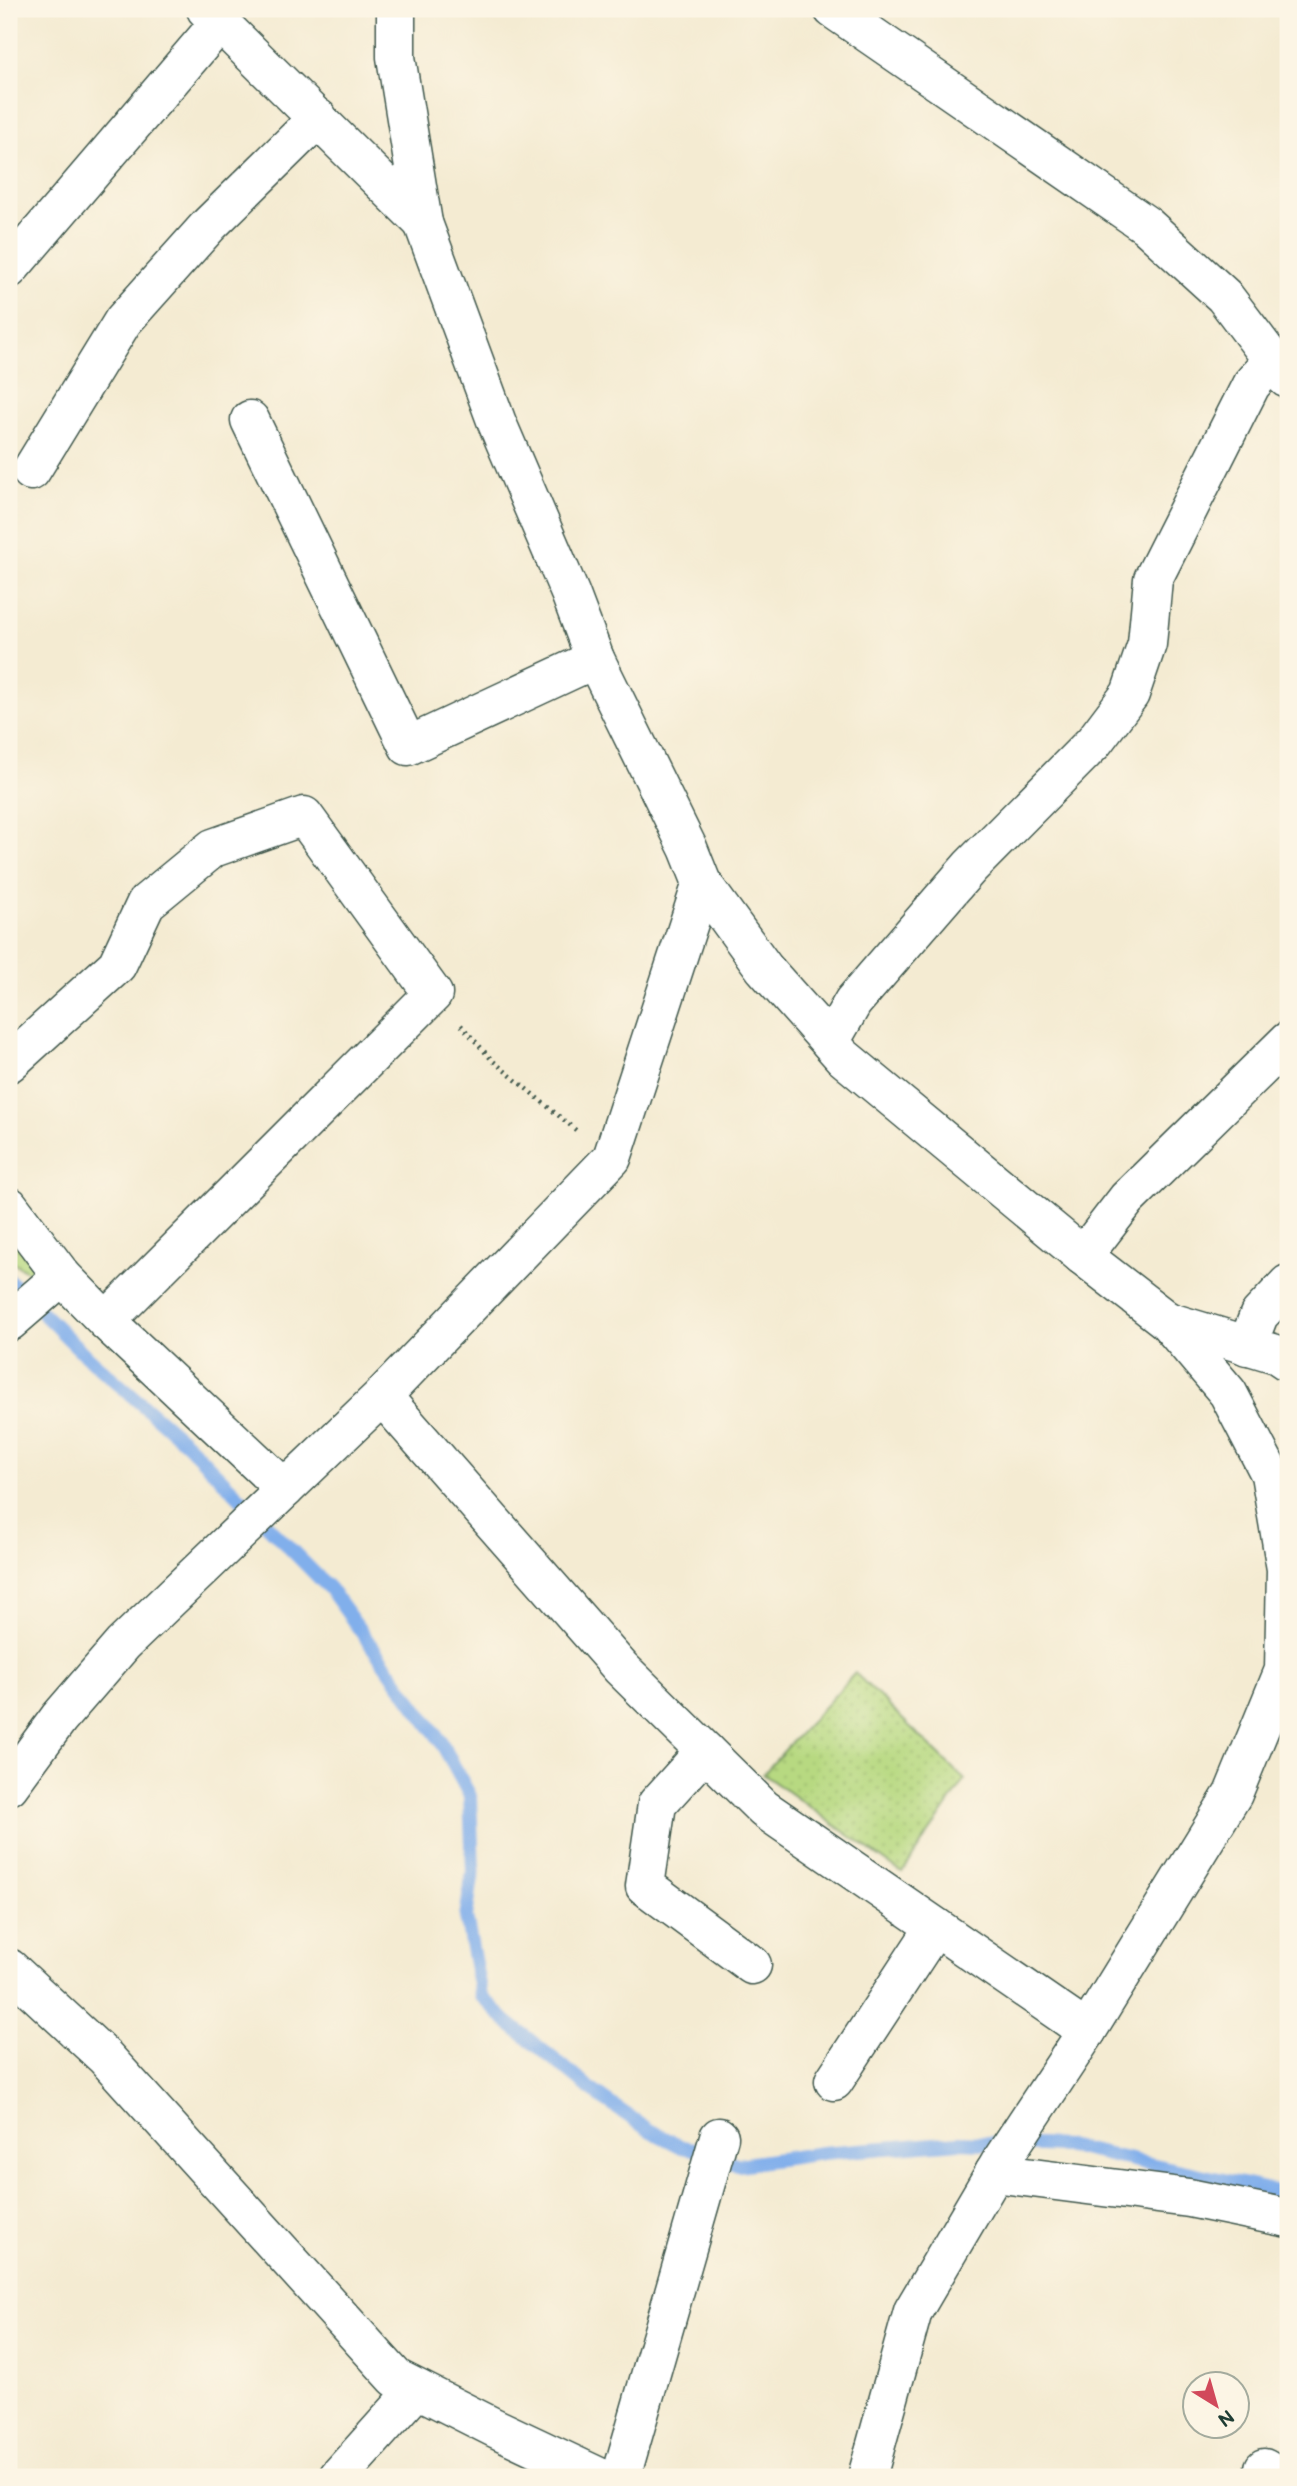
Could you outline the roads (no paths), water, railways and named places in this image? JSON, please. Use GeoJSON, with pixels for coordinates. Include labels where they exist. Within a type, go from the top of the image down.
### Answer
{"type":"FeatureCollection","features":[{"type":"Feature","properties":{"kind":"street"},"geometry":{"type":"LineString","coordinates":[[396,9],[396,57],[423,223],[497,423],[570,593],[595,659],[688,848],[702,883],[764,968],[843,1057],[1083,1256],[1167,1321],[1228,1393],[1270,1474],[1286,1569],[1284,1670],[1233,1794],[1087,2031],[999,2165],[913,2311],[867,2477]]}},
{"type":"Feature","properties":{"kind":"street"},"geometry":{"type":"LineString","coordinates":[[830,1042],[853,1002],[889,960],[970,867],[1093,743],[1130,694],[1147,644],[1153,579],[1251,385],[1280,370],[1224,296],[1146,225],[833,9]]}},
{"type":"Feature","properties":{"kind":"street"},"geometry":{"type":"LineString","coordinates":[[9,269],[214,15],[423,223]]}},
{"type":"Feature","properties":{"kind":"street"},"geometry":{"type":"LineString","coordinates":[[31,471],[123,321],[209,225],[318,118]]}},
{"type":"Feature","properties":{"kind":"street"},"geometry":{"type":"LineString","coordinates":[[250,420],[408,746],[595,659]]}},
{"type":"Feature","properties":{"kind":"street"},"geometry":{"type":"LineString","coordinates":[[9,1063],[117,965],[146,903],[213,848],[304,816],[433,995],[106,1321]]}},
{"type":"Feature","properties":{"kind":"street"},"geometry":{"type":"LineString","coordinates":[[9,1786],[59,1718],[123,1644],[382,1396],[612,1158],[702,883]]}},
{"type":"Feature","properties":{"kind":"street"},"geometry":{"type":"LineString","coordinates":[[1083,1256],[1126,1199],[1288,1041]]}},
{"type":"Feature","properties":{"kind":"street"},"geometry":{"type":"LineString","coordinates":[[9,1206],[62,1276],[106,1321],[285,1489]]}},
{"type":"Feature","properties":{"kind":"street"},"geometry":{"type":"LineString","coordinates":[[9,1322],[62,1276]]}},
{"type":"Feature","properties":{"kind":"street"},"geometry":{"type":"LineString","coordinates":[[1247,1346],[1259,1315],[1288,1284]]}},
{"type":"Feature","properties":{"kind":"street"},"geometry":{"type":"LineString","coordinates":[[1167,1321],[1276,1354],[1288,1362]]}},
{"type":"Feature","properties":{"kind":"street"},"geometry":{"type":"LineString","coordinates":[[382,1396],[621,1668],[764,1809],[1087,2031]]}},
{"type":"Feature","properties":{"kind":"street"},"geometry":{"type":"LineString","coordinates":[[705,1751],[657,1804],[646,1885],[752,1965]]}},
{"type":"Feature","properties":{"kind":"street"},"geometry":{"type":"LineString","coordinates":[[834,2081],[935,1927]]}},
{"type":"Feature","properties":{"kind":"street"},"geometry":{"type":"LineString","coordinates":[[9,1968],[105,2057],[396,2378],[599,2477]]}},
{"type":"Feature","properties":{"kind":"street"},"geometry":{"type":"LineString","coordinates":[[621,2477],[719,2137]]}},
{"type":"Feature","properties":{"kind":"street"},"geometry":{"type":"LineString","coordinates":[[999,2165],[1288,2218]]}},
{"type":"Feature","properties":{"kind":"street"},"geometry":{"type":"LineString","coordinates":[[338,2477],[417,2389]]}},
{"type":"Feature","properties":{"kind":"waterway"},"geometry":{"type":"LineString","coordinates":[[9,1280],[82,1352],[187,1444],[330,1589],[440,1740],[470,1796],[473,1871],[466,1917],[481,1995],[506,2021],[602,2098],[649,2130],[682,2147],[706,2151],[738,2165],[822,2153],[959,2142],[1067,2146],[1288,2194]]}}]}
